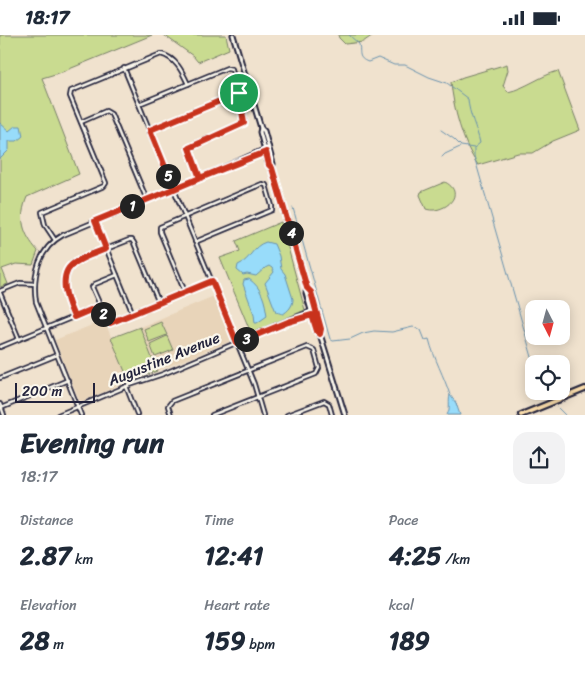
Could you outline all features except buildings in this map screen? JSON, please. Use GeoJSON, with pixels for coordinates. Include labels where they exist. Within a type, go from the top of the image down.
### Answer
{"type":"FeatureCollection","features":[{"type":"Feature","properties":{"kind":"main road"},"geometry":{"type":"LineString","coordinates":[[233,35],[261,129],[264,131],[269,165],[272,168],[307,288],[306,293],[317,331],[320,334],[345,415]]}},
{"type":"Feature","properties":{"kind":"main road"},"geometry":{"type":"LineString","coordinates":[[307,288],[311,292],[321,329],[320,334]]}},
{"type":"Feature","properties":{"kind":"main road"},"geometry":{"type":"LineString","coordinates":[[521,415],[585,389]]}},
{"type":"Feature","properties":{"kind":"street"},"geometry":{"type":"LineString","coordinates":[[55,240],[45,225],[42,212],[106,184],[70,96],[71,91],[160,54],[164,54],[180,67],[188,84]]}},
{"type":"Feature","properties":{"kind":"street"},"geometry":{"type":"LineString","coordinates":[[139,104],[230,68],[233,71],[244,123],[189,148],[200,178]]}},
{"type":"Feature","properties":{"kind":"street"},"geometry":{"type":"LineString","coordinates":[[124,69],[248,370],[263,415]]}},
{"type":"Feature","properties":{"kind":"street"},"geometry":{"type":"LineString","coordinates":[[150,130],[239,93]]}},
{"type":"Feature","properties":{"kind":"street"},"geometry":{"type":"LineString","coordinates":[[81,122],[106,111],[111,114],[147,200]]}},
{"type":"Feature","properties":{"kind":"street"},"geometry":{"type":"LineString","coordinates":[[80,415],[68,380],[37,305],[35,284],[40,259],[48,247],[67,233],[267,150]]}},
{"type":"Feature","properties":{"kind":"street"},"geometry":{"type":"LineString","coordinates":[[185,292],[160,230],[161,226],[262,185],[266,187],[272,206],[271,211],[195,242]]}},
{"type":"Feature","properties":{"kind":"street"},"geometry":{"type":"LineString","coordinates":[[95,221],[133,314]]}},
{"type":"Feature","properties":{"kind":"street"},"geometry":{"type":"LineString","coordinates":[[74,317],[65,293],[68,271],[76,261],[129,240],[133,241],[159,303]]}},
{"type":"Feature","properties":{"kind":"street"},"geometry":{"type":"LineString","coordinates":[[117,275],[93,286],[93,290],[108,323],[212,281]]}},
{"type":"Feature","properties":{"kind":"street"},"geometry":{"type":"LineString","coordinates":[[19,339],[0,292],[20,283],[35,284]]}},
{"type":"Feature","properties":{"kind":"street"},"geometry":{"type":"LineString","coordinates":[[0,347],[100,306]]}},
{"type":"Feature","properties":{"kind":"street","name":"Augustine Avenue"},"geometry":{"type":"LineString","coordinates":[[58,415],[316,311]]}},
{"type":"Feature","properties":{"kind":"street"},"geometry":{"type":"LineString","coordinates":[[171,415],[168,407],[171,401],[307,347],[314,350],[319,368],[316,374],[212,415]]}},
{"type":"Feature","properties":{"kind":"street"},"geometry":{"type":"LineString","coordinates":[[0,378],[57,355]]}},
{"type":"Feature","properties":{"kind":"street"},"geometry":{"type":"LineString","coordinates":[[4,415],[1,406],[68,380]]}},
{"type":"Feature","properties":{"kind":"street"},"geometry":{"type":"LineString","coordinates":[[126,387],[137,414]]}},
{"type":"Feature","properties":{"kind":"street"},"geometry":{"type":"LineString","coordinates":[[287,415],[324,401],[329,404],[332,415]]}},
{"type":"Feature","properties":{"kind":"shaded area"},"geometry":{"type":"Polygon","coordinates":[[[214,296],[232,339],[231,341],[157,371],[140,327],[214,296]]]}},
{"type":"Feature","properties":{"kind":"shaded area"},"geometry":{"type":"Polygon","coordinates":[[[102,321],[107,327],[129,381],[80,402],[55,340],[102,321]]]}},
{"type":"Feature","properties":{"kind":"green space"},"geometry":{"type":"Polygon","coordinates":[[[0,35],[152,35],[62,72],[42,78],[79,174],[27,197],[23,212],[24,226],[29,238],[38,251],[33,265],[16,264],[2,269],[8,284],[0,287],[0,35]]]}},
{"type":"Feature","properties":{"kind":"green space"},"geometry":{"type":"Polygon","coordinates":[[[164,35],[226,35],[229,49],[198,62],[193,56],[164,35]]]}},
{"type":"Feature","properties":{"kind":"green space"},"geometry":{"type":"Polygon","coordinates":[[[338,35],[373,35],[363,42],[345,44],[338,35]]]}},
{"type":"Feature","properties":{"kind":"green space"},"geometry":{"type":"Polygon","coordinates":[[[507,64],[508,70],[503,86],[508,92],[558,71],[580,130],[553,141],[533,153],[518,153],[478,165],[468,147],[460,125],[451,82],[507,64]]]}},
{"type":"Feature","properties":{"kind":"green space"},"geometry":{"type":"Polygon","coordinates":[[[445,182],[454,192],[454,197],[446,206],[439,209],[426,209],[420,195],[421,192],[445,182]]]}},
{"type":"Feature","properties":{"kind":"green space"},"geometry":{"type":"Polygon","coordinates":[[[281,222],[305,310],[251,333],[220,258],[240,251],[236,241],[281,222]]]}},
{"type":"Feature","properties":{"kind":"green space"},"geometry":{"type":"Polygon","coordinates":[[[161,322],[167,335],[149,342],[144,329],[161,322]]]}},
{"type":"Feature","properties":{"kind":"green space"},"geometry":{"type":"Polygon","coordinates":[[[140,327],[157,371],[129,381],[111,338],[140,327]]]}},
{"type":"Feature","properties":{"kind":"green space"},"geometry":{"type":"Polygon","coordinates":[[[167,336],[173,350],[155,357],[150,344],[167,336]]]}},
{"type":"Feature","properties":{"kind":"water"},"geometry":{"type":"Polygon","coordinates":[[[0,123],[9,131],[15,126],[21,126],[23,136],[17,141],[9,141],[9,150],[0,159],[0,123]]]}},
{"type":"Feature","properties":{"kind":"water"},"geometry":{"type":"Polygon","coordinates":[[[266,242],[274,244],[279,256],[281,269],[285,274],[293,299],[290,308],[283,314],[276,312],[265,283],[274,272],[272,268],[269,266],[265,268],[256,276],[243,275],[237,270],[238,265],[246,260],[261,244],[266,242]]]}},
{"type":"Feature","properties":{"kind":"water"},"geometry":{"type":"Polygon","coordinates":[[[249,279],[260,291],[266,310],[267,316],[257,323],[255,323],[254,314],[243,284],[244,280],[249,279]]]}},
{"type":"Feature","properties":{"kind":"water"},"geometry":{"type":"Polygon","coordinates":[[[450,395],[456,403],[460,415],[447,415],[450,395]]]}},
{"type":"Feature","properties":{"kind":"waterway"},"geometry":{"type":"LineString","coordinates":[[349,35],[359,44],[362,59],[368,62],[378,58],[394,65],[405,65],[429,77],[447,83],[468,99],[480,143],[474,148],[461,146],[441,130]]}},
{"type":"Feature","properties":{"kind":"waterway"},"geometry":{"type":"LineString","coordinates":[[442,157],[460,147]]}},
{"type":"Feature","properties":{"kind":"waterway"},"geometry":{"type":"LineString","coordinates":[[474,149],[474,156],[531,355]]}},
{"type":"Feature","properties":{"kind":"waterway"},"geometry":{"type":"LineString","coordinates":[[293,208],[330,339],[333,341],[350,339],[363,333],[374,331],[392,332],[413,327],[421,330],[425,340],[429,339],[450,395]]}},
{"type":"Feature","properties":{"kind":"waterway"},"geometry":{"type":"LineString","coordinates":[[558,408],[565,415]]}},
{"type":"Feature","properties":{"kind":"route"},"geometry":{"type":"LineString","coordinates":[[239,93],[150,130],[174,189],[200,178],[238,161],[266,152],[307,288],[311,292],[321,329],[320,334],[317,331],[312,315],[288,322],[237,343],[212,281],[110,323],[106,321],[100,306],[74,317],[66,300],[65,293],[68,271],[76,261],[106,249],[95,221],[200,178],[189,148],[191,145],[244,123],[245,117],[239,93]]}}]}
